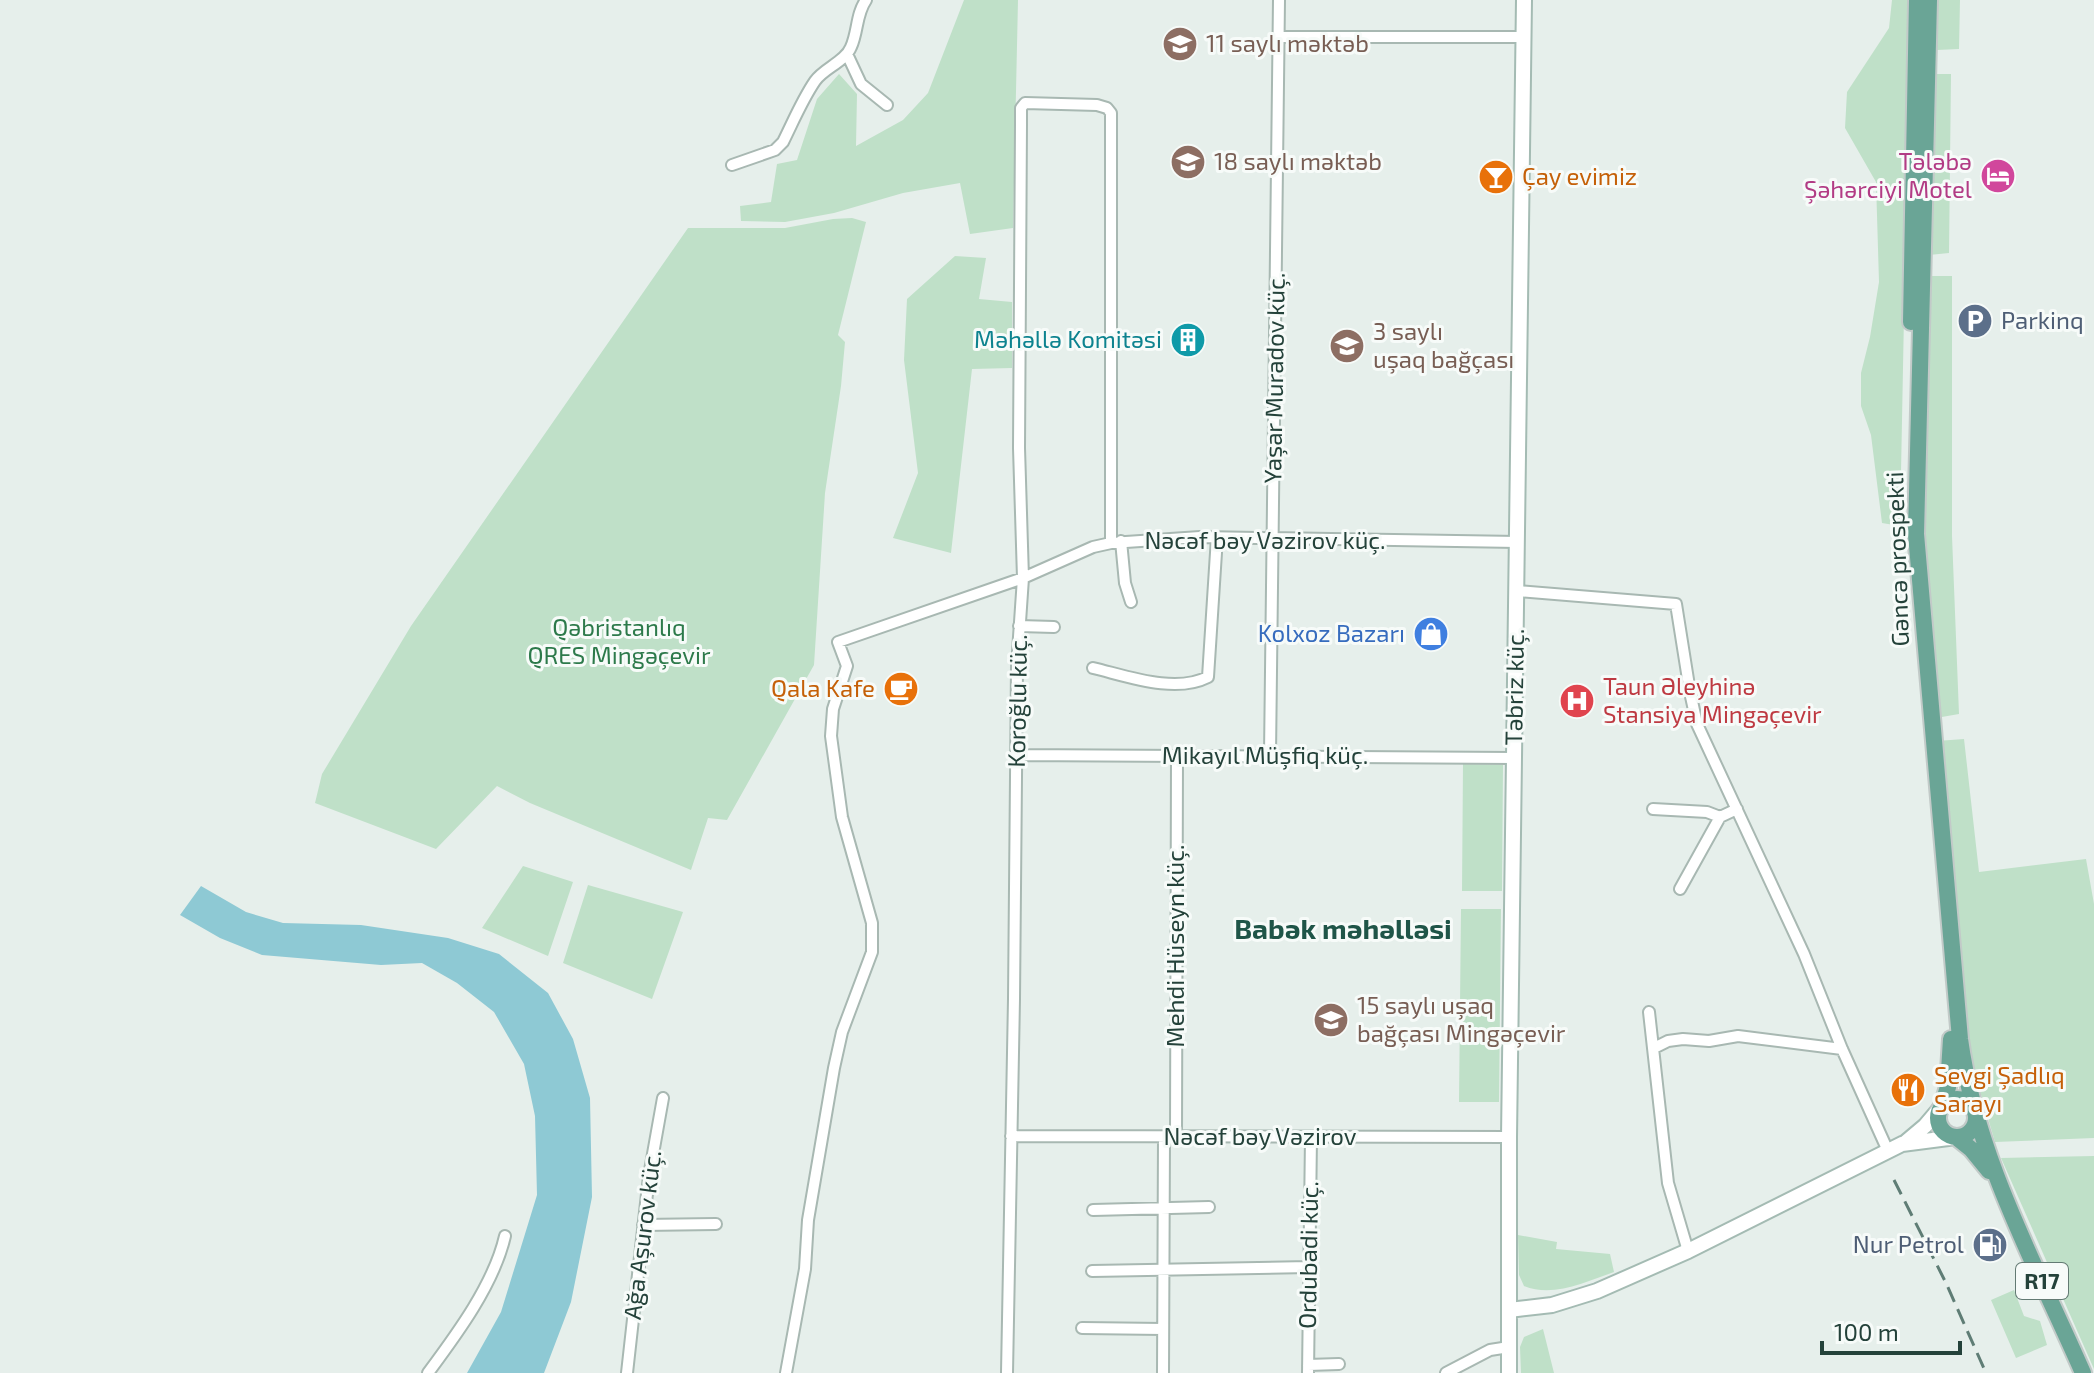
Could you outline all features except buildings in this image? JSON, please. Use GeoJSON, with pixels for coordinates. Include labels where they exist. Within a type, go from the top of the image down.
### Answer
{"type":"FeatureCollection","features":[{"type":"Feature","properties":{"kind":"main road","name":"Təbriz küç."},"geometry":{"type":"LineString","coordinates":[[1509,1373],[1509,1137],[1524,0]]}},
{"type":"Feature","properties":{"kind":"main road","name":"Gəncə prospekti"},"geometry":{"type":"LineString","coordinates":[[1917,0],[1906,535],[1952,1044],[1948,1087],[1942,1106]]}},
{"type":"Feature","properties":{"kind":"main road","name":"Gəncə prospekti"},"geometry":{"type":"LineString","coordinates":[[1929,0],[1916,534],[1960,1039],[1965,1073],[2002,1188]]}},
{"type":"Feature","properties":{"kind":"main road"},"geometry":{"type":"LineString","coordinates":[[1509,1310],[1552,1305],[1581,1297],[1688,1251],[1902,1144],[1925,1126],[1942,1106],[1958,1098],[1969,1103],[1976,1112],[1972,1130],[1956,1137],[1902,1144]]}},
{"type":"Feature","properties":{"kind":"main road"},"geometry":{"type":"LineString","coordinates":[[1942,1106],[1938,1123],[1945,1133],[1956,1137],[1980,1158],[2002,1188]]}},
{"type":"Feature","properties":{"kind":"main road","name":"R17"},"geometry":{"type":"LineString","coordinates":[[2002,1188],[2083,1373]]}},
{"type":"Feature","properties":{"kind":"street"},"geometry":{"type":"LineString","coordinates":[[732,165],[775,150],[783,142],[814,83],[823,71],[847,54],[866,0]]}},
{"type":"Feature","properties":{"kind":"street","name":"Yaşar Muradov küç."},"geometry":{"type":"LineString","coordinates":[[1270,755],[1279,0]]}},
{"type":"Feature","properties":{"kind":"street"},"geometry":{"type":"LineString","coordinates":[[1279,37],[1523,37]]}},
{"type":"Feature","properties":{"kind":"street"},"geometry":{"type":"LineString","coordinates":[[847,54],[861,84],[887,105]]}},
{"type":"Feature","properties":{"kind":"street","name":"Koroğlu küç."},"geometry":{"type":"LineString","coordinates":[[1007,1373],[1016,755],[1023,578],[1019,448],[1021,108],[1025,103],[1097,105],[1111,113],[1116,542]]}},
{"type":"Feature","properties":{"kind":"street"},"geometry":{"type":"LineString","coordinates":[[1093,668],[1168,683],[1191,683],[1208,677],[1217,537]]}},
{"type":"Feature","properties":{"kind":"street","name":"Nəcəf bəy Vəzirov küç."},"geometry":{"type":"LineString","coordinates":[[786,1373],[805,1269],[808,1220],[834,1068],[842,1032],[867,969],[874,939],[842,817],[831,736],[833,709],[847,666],[838,642],[1023,578],[1093,547],[1116,542],[1217,537],[1518,542]]}},
{"type":"Feature","properties":{"kind":"street"},"geometry":{"type":"LineString","coordinates":[[1116,542],[1131,602]]}},
{"type":"Feature","properties":{"kind":"street"},"geometry":{"type":"LineString","coordinates":[[1517,591],[1676,604],[1697,724],[1804,954],[1888,1151]]}},
{"type":"Feature","properties":{"kind":"street"},"geometry":{"type":"LineString","coordinates":[[1019,626],[1054,627]]}},
{"type":"Feature","properties":{"kind":"street","name":"Mikayıl Müşfiq küç."},"geometry":{"type":"LineString","coordinates":[[1016,755],[1514,758]]}},
{"type":"Feature","properties":{"kind":"street","name":"Mehdi Hüseyn küç."},"geometry":{"type":"LineString","coordinates":[[1176,1138],[1177,755]]}},
{"type":"Feature","properties":{"kind":"street"},"geometry":{"type":"LineString","coordinates":[[1653,809],[1699,811],[1720,817]]}},
{"type":"Feature","properties":{"kind":"street"},"geometry":{"type":"LineString","coordinates":[[1680,889],[1720,817],[1737,809]]}},
{"type":"Feature","properties":{"kind":"street"},"geometry":{"type":"LineString","coordinates":[[1649,1012],[1668,1183],[1688,1251]]}},
{"type":"Feature","properties":{"kind":"street"},"geometry":{"type":"LineString","coordinates":[[1654,1048],[1668,1041],[1709,1041],[1738,1036],[1842,1049]]}},
{"type":"Feature","properties":{"kind":"street","name":"Ağa Aşurov küç."},"geometry":{"type":"LineString","coordinates":[[627,1373],[649,1176],[663,1098]]}},
{"type":"Feature","properties":{"kind":"street","name":"Nəcəf bəy Vəzirov"},"geometry":{"type":"LineString","coordinates":[[1011,1136],[1509,1137]]}},
{"type":"Feature","properties":{"kind":"street"},"geometry":{"type":"LineString","coordinates":[[1163,1373],[1164,1137]]}},
{"type":"Feature","properties":{"kind":"street","name":"Ordubadi küç."},"geometry":{"type":"LineString","coordinates":[[1308,1369],[1311,1137]]}},
{"type":"Feature","properties":{"kind":"street"},"geometry":{"type":"LineString","coordinates":[[1093,1210],[1209,1207]]}},
{"type":"Feature","properties":{"kind":"street"},"geometry":{"type":"LineString","coordinates":[[643,1225],[716,1224]]}},
{"type":"Feature","properties":{"kind":"street"},"geometry":{"type":"LineString","coordinates":[[428,1373],[464,1325],[505,1236]]}},
{"type":"Feature","properties":{"kind":"street"},"geometry":{"type":"LineString","coordinates":[[1092,1271],[1309,1267]]}},
{"type":"Feature","properties":{"kind":"street"},"geometry":{"type":"LineString","coordinates":[[1082,1328],[1163,1329]]}},
{"type":"Feature","properties":{"kind":"street"},"geometry":{"type":"LineString","coordinates":[[1446,1373],[1490,1350],[1509,1347]]}},
{"type":"Feature","properties":{"kind":"street"},"geometry":{"type":"LineString","coordinates":[[1308,1369],[1339,1364]]}},
{"type":"Feature","properties":{"kind":"green space"},"geometry":{"type":"Polygon","coordinates":[[[964,0],[1018,0],[1013,228],[970,234],[960,183],[903,193],[834,213],[785,222],[741,221],[740,206],[771,202],[777,164],[797,160],[817,99],[839,74],[857,94],[856,146],[903,120],[928,93],[964,0]]]}},
{"type":"Feature","properties":{"kind":"green space"},"geometry":{"type":"Polygon","coordinates":[[[1892,0],[1910,0],[1900,526],[1882,523],[1871,435],[1861,406],[1861,373],[1879,282],[1876,182],[1845,128],[1847,92],[1889,28],[1892,0]]]}},
{"type":"Feature","properties":{"kind":"green space"},"geometry":{"type":"Polygon","coordinates":[[[1937,0],[1960,0],[1959,49],[1937,50],[1937,0]]]}},
{"type":"Feature","properties":{"kind":"green space"},"geometry":{"type":"Polygon","coordinates":[[[1934,74],[1951,74],[1949,253],[1929,255],[1934,74]]]}},
{"type":"Feature","properties":{"kind":"green space","name":"Qəbristanlıq QRES Mingəçevir"},"geometry":{"type":"Polygon","coordinates":[[[852,218],[866,222],[838,335],[845,342],[825,493],[814,665],[727,820],[708,818],[691,870],[530,803],[497,786],[436,849],[315,803],[322,774],[411,626],[688,228],[785,228],[852,218]]]}},
{"type":"Feature","properties":{"kind":"green space"},"geometry":{"type":"Polygon","coordinates":[[[955,256],[986,258],[979,299],[1012,302],[1012,368],[972,369],[951,553],[893,538],[918,473],[904,360],[907,299],[955,256]]]}},
{"type":"Feature","properties":{"kind":"green space"},"geometry":{"type":"Polygon","coordinates":[[[1929,276],[1952,276],[1952,536],[1959,714],[1936,718],[1923,538],[1929,276]]]}},
{"type":"Feature","properties":{"kind":"green space"},"geometry":{"type":"Polygon","coordinates":[[[1964,739],[1979,872],[2086,859],[2094,904],[2094,1138],[1995,1142],[1964,1037],[1937,741],[1964,739]]]}},
{"type":"Feature","properties":{"kind":"green space"},"geometry":{"type":"Polygon","coordinates":[[[1463,764],[1503,765],[1502,891],[1462,891],[1463,764]]]}},
{"type":"Feature","properties":{"kind":"green space"},"geometry":{"type":"Polygon","coordinates":[[[523,866],[573,882],[548,956],[482,928],[523,866]]]}},
{"type":"Feature","properties":{"kind":"green space"},"geometry":{"type":"Polygon","coordinates":[[[588,885],[683,912],[652,999],[563,963],[588,885]]]}},
{"type":"Feature","properties":{"kind":"green space"},"geometry":{"type":"Polygon","coordinates":[[[1461,909],[1501,909],[1499,1102],[1459,1102],[1461,909]]]}},
{"type":"Feature","properties":{"kind":"green space"},"geometry":{"type":"Polygon","coordinates":[[[2094,1156],[2094,1369],[2001,1158],[2094,1156]]]}},
{"type":"Feature","properties":{"kind":"green space"},"geometry":{"type":"Polygon","coordinates":[[[1518,1235],[1557,1242],[1556,1249],[1610,1254],[1614,1272],[1558,1289],[1524,1286],[1519,1275],[1518,1235]]]}},
{"type":"Feature","properties":{"kind":"green space"},"geometry":{"type":"Polygon","coordinates":[[[2014,1290],[2024,1316],[2040,1321],[2047,1345],[2016,1358],[1991,1300],[2014,1290]]]}},
{"type":"Feature","properties":{"kind":"green space"},"geometry":{"type":"Polygon","coordinates":[[[1543,1329],[1554,1373],[1521,1373],[1520,1347],[1524,1337],[1543,1329]]]}},
{"type":"Feature","properties":{"kind":"water"},"geometry":{"type":"Polygon","coordinates":[[[201,886],[246,912],[283,923],[361,925],[448,938],[499,954],[548,993],[573,1039],[590,1098],[592,1197],[571,1302],[544,1373],[467,1373],[501,1312],[537,1195],[535,1116],[524,1064],[494,1012],[457,983],[422,963],[381,965],[262,955],[220,938],[180,915],[201,886]]]}},
{"type":"Feature","properties":{"kind":"railway"},"geometry":{"type":"LineString","coordinates":[[1894,1180],[1946,1283],[1986,1373]]}},
{"type":"Feature","properties":{"kind":"place","name":"11 saylı məktəb"},"geometry":{"type":"Point","coordinates":[1180,44]}},
{"type":"Feature","properties":{"kind":"place","name":"18 saylı məktəb"},"geometry":{"type":"Point","coordinates":[1188,162]}},
{"type":"Feature","properties":{"kind":"place","name":"Tələbə Şəhərciyi Motel"},"geometry":{"type":"Point","coordinates":[1998,176]}},
{"type":"Feature","properties":{"kind":"place","name":"Çay evimiz"},"geometry":{"type":"Point","coordinates":[1496,177]}},
{"type":"Feature","properties":{"kind":"place","name":"Parkinq"},"geometry":{"type":"Point","coordinates":[1975,321]}},
{"type":"Feature","properties":{"kind":"place","name":"Məhəllə Komitəsi"},"geometry":{"type":"Point","coordinates":[1188,340]}},
{"type":"Feature","properties":{"kind":"place","name":"3 saylı uşaq bağçası"},"geometry":{"type":"Point","coordinates":[1347,346]}},
{"type":"Feature","properties":{"kind":"place","name":"Kolxoz Bazarı"},"geometry":{"type":"Point","coordinates":[1431,634]}},
{"type":"Feature","properties":{"kind":"place","name":"Qala Kafe"},"geometry":{"type":"Point","coordinates":[901,689]}},
{"type":"Feature","properties":{"kind":"place","name":"Taun Əleyhinə Stansiya Mingəçevir"},"geometry":{"type":"Point","coordinates":[1577,701]}},
{"type":"Feature","properties":{"kind":"place","name":"15 saylı uşaq bağçası Mingəçevir"},"geometry":{"type":"Point","coordinates":[1331,1020]}},
{"type":"Feature","properties":{"kind":"place","name":"Sevgi Şadlıq Sarayı"},"geometry":{"type":"Point","coordinates":[1908,1090]}},
{"type":"Feature","properties":{"kind":"place","name":"Nur Petrol"},"geometry":{"type":"Point","coordinates":[1990,1245]}},
{"type":"Feature","properties":{"kind":"district","name":"Babək məhəlləsi"},"geometry":{"type":"Point","coordinates":[1343,929]}}]}
